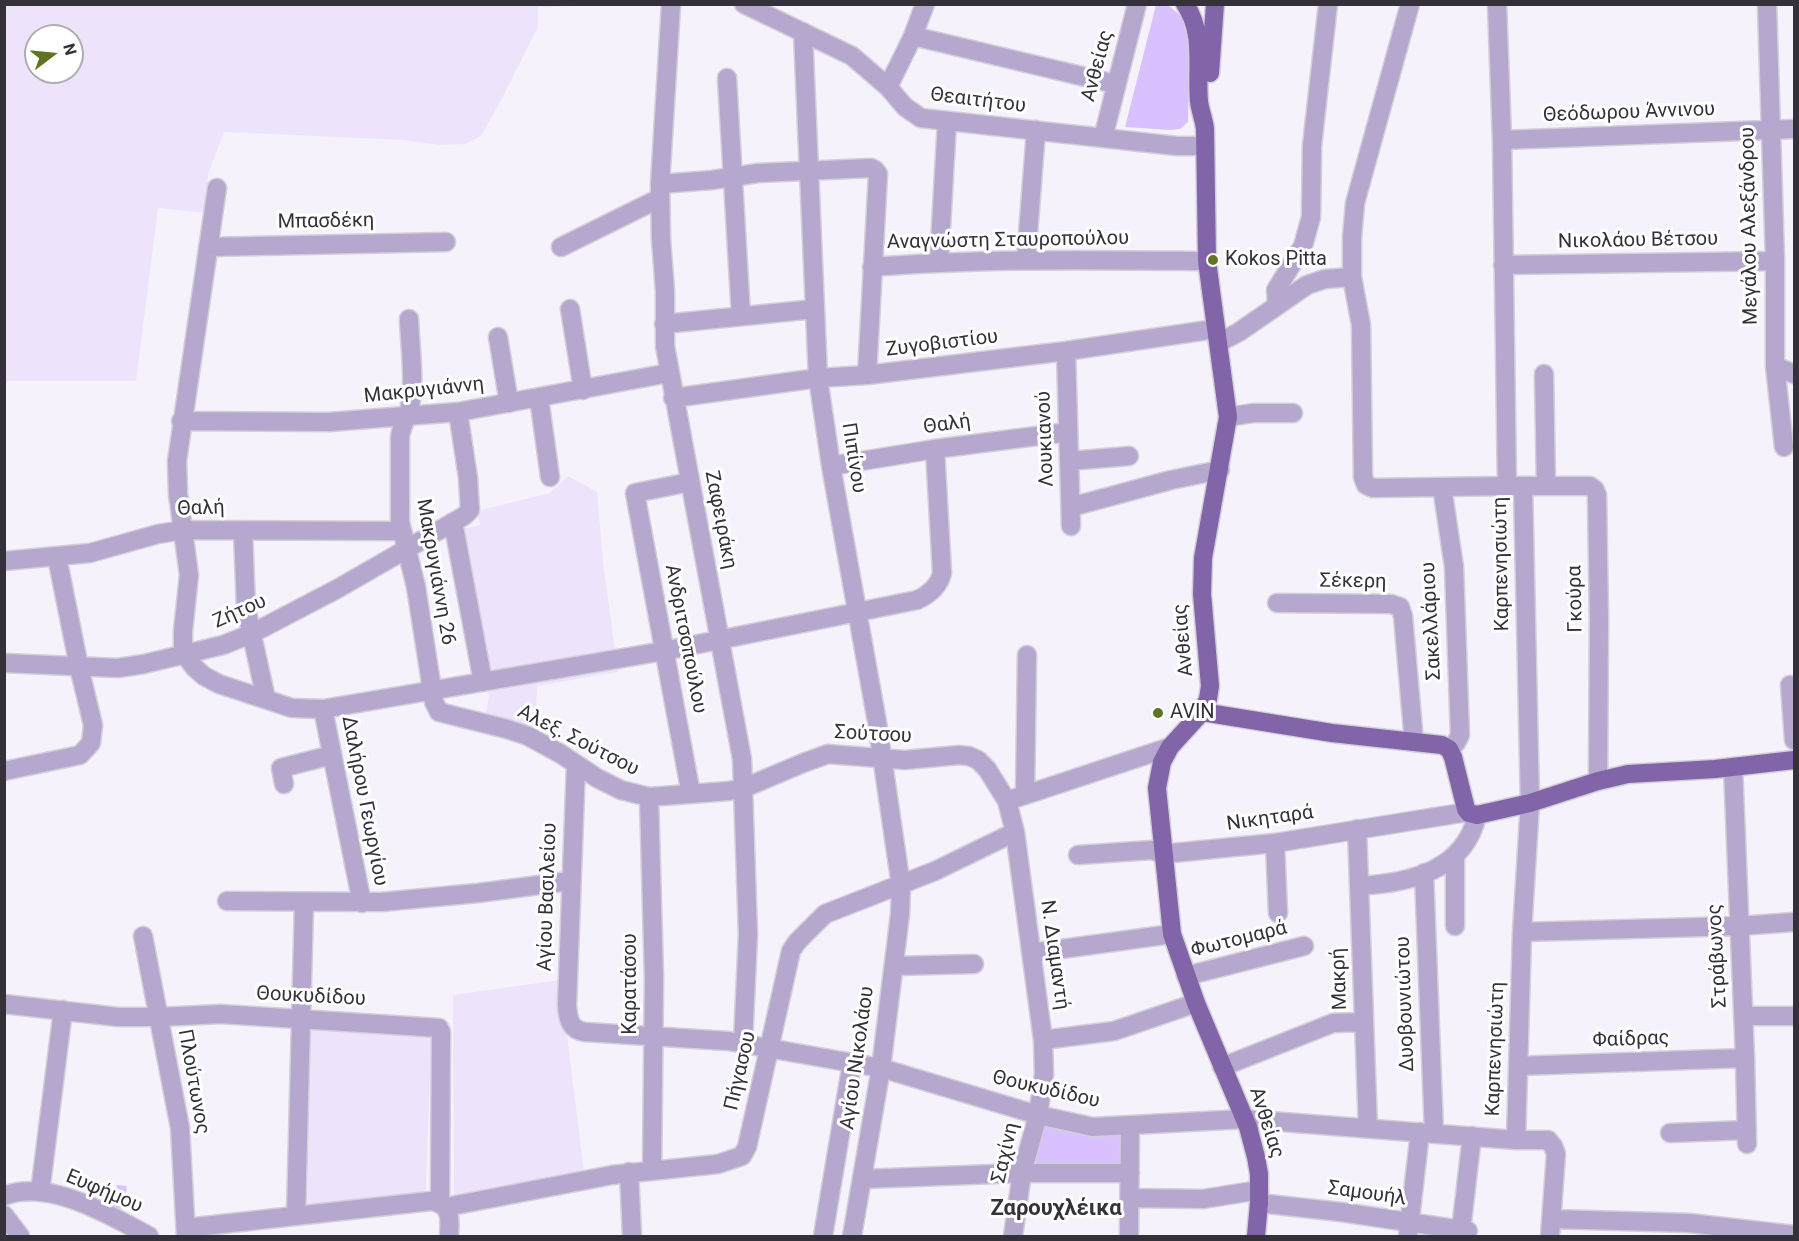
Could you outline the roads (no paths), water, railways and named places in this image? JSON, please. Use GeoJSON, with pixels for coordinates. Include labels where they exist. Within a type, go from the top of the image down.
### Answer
{"type":"FeatureCollection","features":[{"type":"Feature","properties":{"kind":"main road","name":"Ανθείας"},"geometry":{"type":"LineString","coordinates":[[1185,4],[1198,36],[1199,102],[1204,119],[1207,261],[1228,417],[1203,558],[1203,594],[1210,686],[1208,699],[1202,712],[1170,747],[1162,762],[1157,788],[1172,934],[1196,1003],[1244,1119],[1256,1157],[1259,1196],[1256,1236]]}},
{"type":"Feature","properties":{"kind":"main road","name":"Ανθείας"},"geometry":{"type":"LineString","coordinates":[[1204,119],[1208,104],[1215,4]]}},
{"type":"Feature","properties":{"kind":"main road"},"geometry":{"type":"LineString","coordinates":[[1202,712],[1332,733],[1440,744],[1449,749],[1453,757],[1472,813],[1530,803],[1598,781],[1637,773],[1733,767],[1794,760]]}},
{"type":"Feature","properties":{"kind":"street","name":"Ζαφειράκη"},"geometry":{"type":"LineString","coordinates":[[671,4],[660,191],[665,291],[664,345],[742,759],[748,934],[743,1043]]}},
{"type":"Feature","properties":{"kind":"street"},"geometry":{"type":"LineString","coordinates":[[888,87],[913,36],[925,4]]}},
{"type":"Feature","properties":{"kind":"street","name":"Ανθείας"},"geometry":{"type":"LineString","coordinates":[[1102,138],[1137,4]]}},
{"type":"Feature","properties":{"kind":"street"},"geometry":{"type":"LineString","coordinates":[[1277,304],[1276,290],[1303,246],[1311,217],[1312,146],[1328,4]]}},
{"type":"Feature","properties":{"kind":"street","name":"Γκούρα"},"geometry":{"type":"LineString","coordinates":[[1410,4],[1355,203],[1352,277],[1361,325],[1363,477],[1366,484],[1373,488],[1590,486],[1595,490],[1597,495],[1599,620],[1598,781]]}},
{"type":"Feature","properties":{"kind":"street","name":"Καρπενησιώτη"},"geometry":{"type":"LineString","coordinates":[[1497,4],[1502,140],[1503,265],[1530,803],[1522,932],[1516,1140]]}},
{"type":"Feature","properties":{"kind":"street","name":"Μεγάλου Αλεξάνδρου"},"geometry":{"type":"LineString","coordinates":[[1767,4],[1775,261],[1775,366],[1784,447]]}},
{"type":"Feature","properties":{"kind":"street","name":"Θεαιτήτου"},"geometry":{"type":"LineString","coordinates":[[744,5],[852,57],[888,87],[912,113],[921,118],[1177,146],[1205,146]]}},
{"type":"Feature","properties":{"kind":"street","name":"Πιπίνου"},"geometry":{"type":"LineString","coordinates":[[803,32],[818,378],[831,466],[883,759],[901,886]]}},
{"type":"Feature","properties":{"kind":"street"},"geometry":{"type":"LineString","coordinates":[[913,36],[1115,84]]}},
{"type":"Feature","properties":{"kind":"street"},"geometry":{"type":"LineString","coordinates":[[728,78],[741,316]]}},
{"type":"Feature","properties":{"kind":"street"},"geometry":{"type":"LineString","coordinates":[[939,262],[946,121]]}},
{"type":"Feature","properties":{"kind":"street","name":"Θεόδωρου Άννινου"},"geometry":{"type":"LineString","coordinates":[[1502,140],[1794,129]]}},
{"type":"Feature","properties":{"kind":"street"},"geometry":{"type":"LineString","coordinates":[[1026,260],[1036,130]]}},
{"type":"Feature","properties":{"kind":"street","name":"Αναγνώστη Σταυροπούλου"},"geometry":{"type":"LineString","coordinates":[[660,191],[734,177],[808,170],[871,168],[878,174],[872,267],[939,262],[1026,260],[1207,261]]}},
{"type":"Feature","properties":{"kind":"street"},"geometry":{"type":"LineString","coordinates":[[217,188],[181,421],[176,473],[189,575],[183,631],[186,654],[193,666],[204,676],[230,688],[298,709],[323,709],[720,641],[917,600],[933,590],[939,582],[943,566],[934,449]]}},
{"type":"Feature","properties":{"kind":"street"},"geometry":{"type":"LineString","coordinates":[[561,247],[660,191]]}},
{"type":"Feature","properties":{"kind":"street","name":"Μπασδέκη"},"geometry":{"type":"LineString","coordinates":[[208,247],[446,242]]}},
{"type":"Feature","properties":{"kind":"street","name":"Νικολάου Βέτσου"},"geometry":{"type":"LineString","coordinates":[[1503,265],[1775,261]]}},
{"type":"Feature","properties":{"kind":"street"},"geometry":{"type":"LineString","coordinates":[[867,375],[872,267]]}},
{"type":"Feature","properties":{"kind":"street"},"geometry":{"type":"LineString","coordinates":[[1217,336],[1239,332],[1277,304],[1316,281],[1352,277]]}},
{"type":"Feature","properties":{"kind":"street"},"geometry":{"type":"LineString","coordinates":[[570,309],[583,390]]}},
{"type":"Feature","properties":{"kind":"street"},"geometry":{"type":"LineString","coordinates":[[664,324],[815,309]]}},
{"type":"Feature","properties":{"kind":"street","name":"Μακρυγιάννη 26"},"geometry":{"type":"LineString","coordinates":[[409,319],[411,391],[408,417],[401,428],[398,506],[416,587],[432,690]]}},
{"type":"Feature","properties":{"kind":"street","name":"Ζυγοβιστίου"},"geometry":{"type":"LineString","coordinates":[[673,398],[818,378],[867,375],[1066,351],[1217,336]]}},
{"type":"Feature","properties":{"kind":"street"},"geometry":{"type":"LineString","coordinates":[[498,337],[509,404]]}},
{"type":"Feature","properties":{"kind":"street","name":"Λουκιανού"},"geometry":{"type":"LineString","coordinates":[[1066,351],[1071,526]]}},
{"type":"Feature","properties":{"kind":"street"},"geometry":{"type":"LineString","coordinates":[[1775,366],[1794,374]]}},
{"type":"Feature","properties":{"kind":"street","name":"Μακρυγιάννη"},"geometry":{"type":"LineString","coordinates":[[181,421],[328,422],[408,417],[509,404],[669,373]]}},
{"type":"Feature","properties":{"kind":"street"},"geometry":{"type":"LineString","coordinates":[[1544,374],[1546,486]]}},
{"type":"Feature","properties":{"kind":"street"},"geometry":{"type":"LineString","coordinates":[[539,398],[550,477]]}},
{"type":"Feature","properties":{"kind":"street"},"geometry":{"type":"LineString","coordinates":[[458,412],[471,505],[460,517],[483,682]]}},
{"type":"Feature","properties":{"kind":"street"},"geometry":{"type":"LineString","coordinates":[[1228,417],[1253,413],[1293,413]]}},
{"type":"Feature","properties":{"kind":"street","name":"Θαλή"},"geometry":{"type":"LineString","coordinates":[[831,466],[934,449],[1068,432]]}},
{"type":"Feature","properties":{"kind":"street"},"geometry":{"type":"LineString","coordinates":[[1069,461],[1129,456]]}},
{"type":"Feature","properties":{"kind":"street"},"geometry":{"type":"LineString","coordinates":[[1071,507],[1171,480],[1220,470]]}},
{"type":"Feature","properties":{"kind":"street","name":"Ανδριτσοπούλου"},"geometry":{"type":"LineString","coordinates":[[690,482],[634,493],[691,794]]}},
{"type":"Feature","properties":{"kind":"street","name":"Σακελλάριου"},"geometry":{"type":"LineString","coordinates":[[1442,487],[1454,567],[1460,735],[1449,749]]}},
{"type":"Feature","properties":{"kind":"street","name":"Ζήτου"},"geometry":{"type":"LineString","coordinates":[[4,663],[127,667],[223,645],[251,634],[404,540],[460,517]]}},
{"type":"Feature","properties":{"kind":"street","name":"Θαλή"},"geometry":{"type":"LineString","coordinates":[[4,561],[90,554],[158,534],[183,530],[404,540]]}},
{"type":"Feature","properties":{"kind":"street"},"geometry":{"type":"LineString","coordinates":[[243,531],[246,608],[266,699]]}},
{"type":"Feature","properties":{"kind":"street"},"geometry":{"type":"LineString","coordinates":[[4,771],[77,756],[89,747],[92,738],[93,725],[57,557]]}},
{"type":"Feature","properties":{"kind":"street","name":"Σέκερη"},"geometry":{"type":"LineString","coordinates":[[1276,603],[1391,604],[1400,607],[1414,742]]}},
{"type":"Feature","properties":{"kind":"street"},"geometry":{"type":"LineString","coordinates":[[1025,795],[1027,656]]}},
{"type":"Feature","properties":{"kind":"street"},"geometry":{"type":"LineString","coordinates":[[1790,685],[1794,740]]}},
{"type":"Feature","properties":{"kind":"street","name":"Αλεξ. Σούτσου"},"geometry":{"type":"LineString","coordinates":[[432,690],[435,706],[443,714],[516,732],[537,741],[621,790],[649,797]]}},
{"type":"Feature","properties":{"kind":"street","name":"Δαλήρου Γεωργίου"},"geometry":{"type":"LineString","coordinates":[[323,709],[362,903]]}},
{"type":"Feature","properties":{"kind":"street"},"geometry":{"type":"LineString","coordinates":[[1007,801],[1170,747]]}},
{"type":"Feature","properties":{"kind":"street","name":"Σούτσου"},"geometry":{"type":"LineString","coordinates":[[649,797],[744,788],[828,754],[921,760],[959,755],[969,756],[984,765],[1007,801]]}},
{"type":"Feature","properties":{"kind":"street"},"geometry":{"type":"LineString","coordinates":[[284,784],[281,768],[332,755]]}},
{"type":"Feature","properties":{"kind":"street","name":"Αγίου Βασιλείου"},"geometry":{"type":"LineString","coordinates":[[576,764],[567,1005],[569,1020],[576,1030]]}},
{"type":"Feature","properties":{"kind":"street","name":"Στράβωνος"},"geometry":{"type":"LineString","coordinates":[[1670,1133],[1747,1137],[1733,767]]}},
{"type":"Feature","properties":{"kind":"street","name":"Καρατάσου"},"geometry":{"type":"LineString","coordinates":[[649,797],[654,1036],[652,1172]]}},
{"type":"Feature","properties":{"kind":"street","name":"Ν. Διαμαντή"},"geometry":{"type":"LineString","coordinates":[[1007,801],[1015,832],[1043,1041],[1044,1074],[1038,1115]]}},
{"type":"Feature","properties":{"kind":"street"},"geometry":{"type":"LineString","coordinates":[[1359,886],[1398,883],[1455,858],[1471,835],[1472,813]]}},
{"type":"Feature","properties":{"kind":"street","name":"Νικηταρά"},"geometry":{"type":"LineString","coordinates":[[1078,855],[1152,850],[1162,854],[1275,843],[1472,813]]}},
{"type":"Feature","properties":{"kind":"street","name":"Μακρή"},"geometry":{"type":"LineString","coordinates":[[1357,829],[1368,1128]]}},
{"type":"Feature","properties":{"kind":"street","name":"Πήγασου"},"geometry":{"type":"LineString","coordinates":[[186,1232],[296,1216],[424,1202],[443,1205],[629,1172],[652,1172],[736,1160],[744,1154],[791,951],[797,942],[825,914],[901,886],[1015,832]]}},
{"type":"Feature","properties":{"kind":"street"},"geometry":{"type":"LineString","coordinates":[[1275,843],[1278,913]]}},
{"type":"Feature","properties":{"kind":"street"},"geometry":{"type":"LineString","coordinates":[[1455,858],[1455,926]]}},
{"type":"Feature","properties":{"kind":"street","name":"Δυοβουνιώτου"},"geometry":{"type":"LineString","coordinates":[[1408,1229],[1427,1133],[1424,873]]}},
{"type":"Feature","properties":{"kind":"street"},"geometry":{"type":"LineString","coordinates":[[227,901],[362,903],[478,893],[570,881]]}},
{"type":"Feature","properties":{"kind":"street","name":"Αγίου Νικολάου"},"geometry":{"type":"LineString","coordinates":[[852,1236],[881,1068],[900,914],[901,886]]}},
{"type":"Feature","properties":{"kind":"street"},"geometry":{"type":"LineString","coordinates":[[296,1216],[304,903]]}},
{"type":"Feature","properties":{"kind":"street"},"geometry":{"type":"LineString","coordinates":[[1522,932],[1739,926],[1794,922]]}},
{"type":"Feature","properties":{"kind":"street"},"geometry":{"type":"LineString","coordinates":[[1032,952],[1172,934]]}},
{"type":"Feature","properties":{"kind":"street","name":"Πλούτωνος"},"geometry":{"type":"LineString","coordinates":[[142,936],[181,1136],[186,1232]]}},
{"type":"Feature","properties":{"kind":"street","name":"Φωτομαρά"},"geometry":{"type":"LineString","coordinates":[[1186,976],[1304,946]]}},
{"type":"Feature","properties":{"kind":"street"},"geometry":{"type":"LineString","coordinates":[[894,966],[974,964]]}},
{"type":"Feature","properties":{"kind":"street"},"geometry":{"type":"LineString","coordinates":[[1043,1041],[1114,1031],[1196,1003]]}},
{"type":"Feature","properties":{"kind":"street","name":"Θουκυδίδου"},"geometry":{"type":"LineString","coordinates":[[4,1004],[118,1017],[221,1014],[439,1028],[441,1032],[443,1205]]}},
{"type":"Feature","properties":{"kind":"street"},"geometry":{"type":"LineString","coordinates":[[40,1192],[63,1010]]}},
{"type":"Feature","properties":{"kind":"street"},"geometry":{"type":"LineString","coordinates":[[1744,1016],[1794,1016]]}},
{"type":"Feature","properties":{"kind":"street"},"geometry":{"type":"LineString","coordinates":[[1222,1067],[1333,1023],[1364,1022]]}},
{"type":"Feature","properties":{"kind":"street","name":"Θουκυδίδου"},"geometry":{"type":"LineString","coordinates":[[576,1030],[770,1047],[881,1068],[1038,1115],[1093,1127],[1244,1119],[1516,1140],[1548,1140],[1556,1154],[1551,1228]]}},
{"type":"Feature","properties":{"kind":"street","name":"Φαίδρας"},"geometry":{"type":"LineString","coordinates":[[1518,1066],[1745,1058]]}},
{"type":"Feature","properties":{"kind":"street","name":"Αγίου Νικολάου"},"geometry":{"type":"LineString","coordinates":[[823,1236],[852,1063]]}},
{"type":"Feature","properties":{"kind":"street","name":"Σαχίνη"},"geometry":{"type":"LineString","coordinates":[[1013,1236],[1022,1173],[1038,1115]]}},
{"type":"Feature","properties":{"kind":"street"},"geometry":{"type":"LineString","coordinates":[[1130,1126],[1130,1236]]}},
{"type":"Feature","properties":{"kind":"street","name":"Σαμουήλ"},"geometry":{"type":"LineString","coordinates":[[1130,1198],[1203,1199],[1259,1196],[1408,1229],[1464,1231],[1472,1136]]}},
{"type":"Feature","properties":{"kind":"street"},"geometry":{"type":"LineString","coordinates":[[629,1172],[632,1236]]}},
{"type":"Feature","properties":{"kind":"street"},"geometry":{"type":"LineString","coordinates":[[862,1179],[1022,1173],[1130,1173]]}},
{"type":"Feature","properties":{"kind":"street","name":"Ευφήμου"},"geometry":{"type":"LineString","coordinates":[[4,1196],[14,1193],[56,1194],[149,1236]]}},
{"type":"Feature","properties":{"kind":"street"},"geometry":{"type":"LineString","coordinates":[[443,1205],[450,1219],[449,1236]]}},
{"type":"Feature","properties":{"kind":"street"},"geometry":{"type":"LineString","coordinates":[[4,1215],[20,1236]]}},
{"type":"Feature","properties":{"kind":"street"},"geometry":{"type":"LineString","coordinates":[[1551,1228],[1592,1229],[1689,1223],[1794,1235]]}},
{"type":"Feature","properties":{"kind":"place","name":"Kokos Pitta"},"geometry":{"type":"Point","coordinates":[1213,260]}},
{"type":"Feature","properties":{"kind":"place","name":"AVIN"},"geometry":{"type":"Point","coordinates":[1158,713]}},
{"type":"Feature","properties":{"kind":"district","name":"Ζαρουχλέικα"},"geometry":{"type":"Point","coordinates":[1056,1209]}}]}
